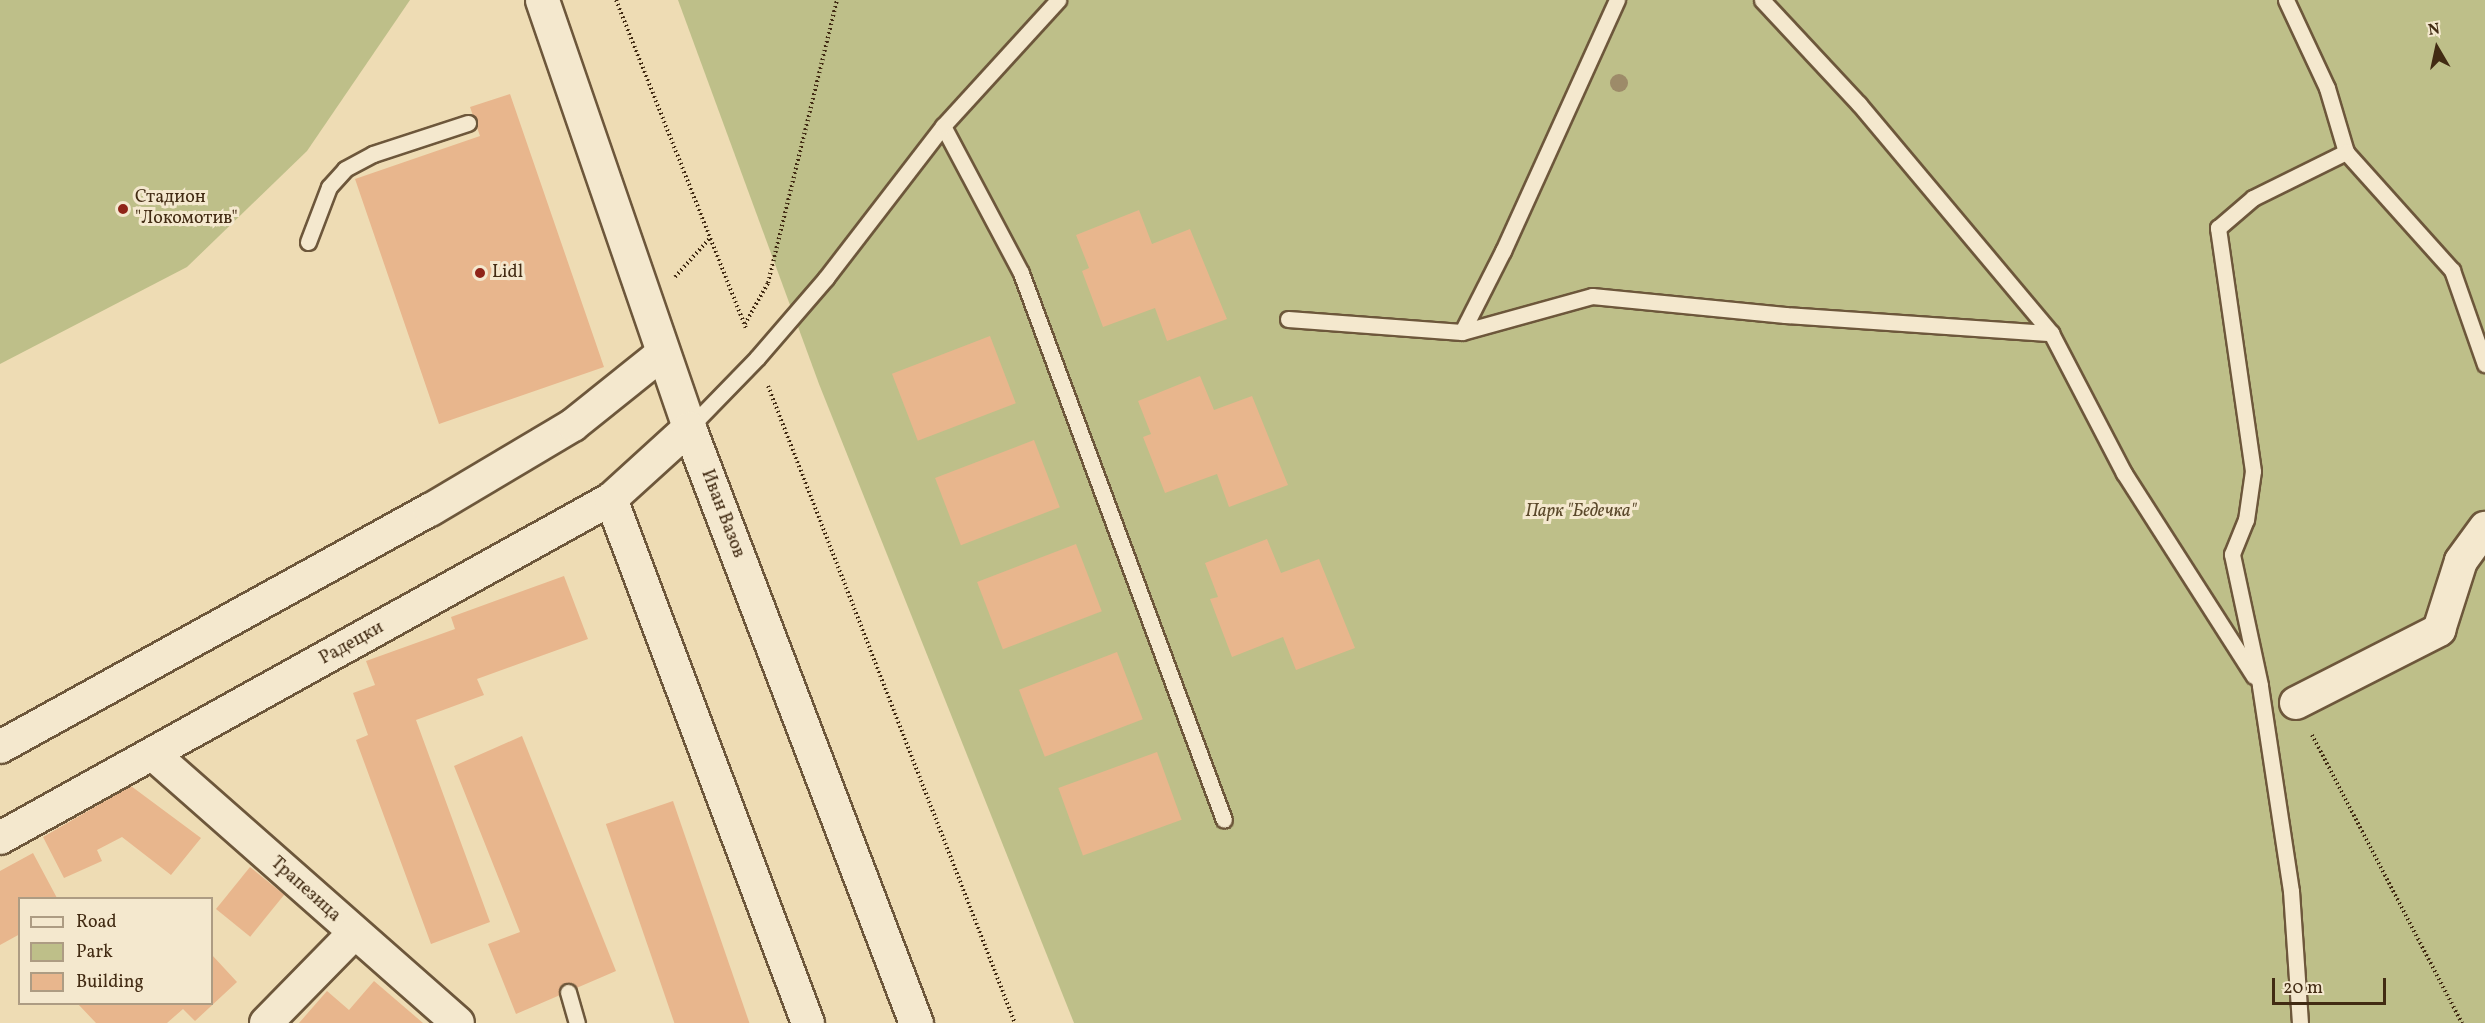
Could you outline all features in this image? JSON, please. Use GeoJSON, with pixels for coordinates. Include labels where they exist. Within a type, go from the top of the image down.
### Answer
{"type":"FeatureCollection","features":[{"type":"Feature","properties":{"kind":"main road","name":"Иван Вазов"},"geometry":{"type":"LineString","coordinates":[[542,0],[689,428],[916,1023]]}},
{"type":"Feature","properties":{"kind":"street"},"geometry":{"type":"LineString","coordinates":[[0,747],[440,504],[573,425],[663,353]]}},
{"type":"Feature","properties":{"kind":"street","name":"Радецки"},"geometry":{"type":"LineString","coordinates":[[0,838],[154,755],[611,500],[689,428]]}},
{"type":"Feature","properties":{"kind":"street"},"geometry":{"type":"LineString","coordinates":[[611,500],[808,1023]]}},
{"type":"Feature","properties":{"kind":"street"},"geometry":{"type":"LineString","coordinates":[[2295,703],[2439,630],[2461,561],[2485,528]]}},
{"type":"Feature","properties":{"kind":"street","name":"Трапезица"},"geometry":{"type":"LineString","coordinates":[[154,755],[458,1023]]}},
{"type":"Feature","properties":{"kind":"street"},"geometry":{"type":"LineString","coordinates":[[266,1023],[354,933]]}},
{"type":"Feature","properties":{"kind":"lane"},"geometry":{"type":"LineString","coordinates":[[689,428],[757,358],[826,278],[943,126],[1058,0]]}},
{"type":"Feature","properties":{"kind":"lane"},"geometry":{"type":"LineString","coordinates":[[1462,332],[1503,251],[1617,0]]}},
{"type":"Feature","properties":{"kind":"lane"},"geometry":{"type":"LineString","coordinates":[[1762,0],[1859,104],[2051,333],[2124,473],[2260,686]]}},
{"type":"Feature","properties":{"kind":"lane"},"geometry":{"type":"LineString","coordinates":[[2286,0],[2327,88],[2346,152],[2451,270],[2485,364]]}},
{"type":"Feature","properties":{"kind":"lane"},"geometry":{"type":"LineString","coordinates":[[308,242],[328,187],[345,169],[373,154],[468,123]]}},
{"type":"Feature","properties":{"kind":"lane"},"geometry":{"type":"LineString","coordinates":[[943,126],[1021,273],[1224,820]]}},
{"type":"Feature","properties":{"kind":"lane"},"geometry":{"type":"LineString","coordinates":[[2300,1023],[2291,891],[2260,686],[2232,554],[2246,520],[2253,471],[2218,228],[2253,198],[2346,152]]}},
{"type":"Feature","properties":{"kind":"lane"},"geometry":{"type":"LineString","coordinates":[[1288,319],[1462,332],[1592,296],[1785,315],[2051,333]]}},
{"type":"Feature","properties":{"kind":"lane"},"geometry":{"type":"LineString","coordinates":[[568,992],[577,1023]]}},
{"type":"Feature","properties":{"kind":"path"},"geometry":{"type":"LineString","coordinates":[[616,0],[1015,1023]]}},
{"type":"Feature","properties":{"kind":"path"},"geometry":{"type":"LineString","coordinates":[[744,325],[768,283],[837,0]]}},
{"type":"Feature","properties":{"kind":"path"},"geometry":{"type":"LineString","coordinates":[[647,309],[710,238]]}},
{"type":"Feature","properties":{"kind":"path"},"geometry":{"type":"LineString","coordinates":[[2295,703],[2462,1023]]}},
{"type":"Feature","properties":{"kind":"green space","name":"Стадион \"Локомотив\""},"geometry":{"type":"Polygon","coordinates":[[[0,0],[410,0],[307,151],[187,267],[0,364],[0,0]]]}},
{"type":"Feature","properties":{"kind":"green space","name":"Парк \"Бедечка\""},"geometry":{"type":"Polygon","coordinates":[[[678,0],[2485,0],[2485,1023],[1074,1023],[819,384],[678,0]]]}},
{"type":"Feature","properties":{"kind":"building","name":"Lidl"},"geometry":{"type":"Polygon","coordinates":[[[510,94],[604,367],[439,424],[355,179],[480,136],[470,107],[510,94]]]}},
{"type":"Feature","properties":{"kind":"building"},"geometry":{"type":"Polygon","coordinates":[[[1139,210],[1152,244],[1190,229],[1227,319],[1167,341],[1155,308],[1103,327],[1082,271],[1089,268],[1076,235],[1139,210]]]}},
{"type":"Feature","properties":{"kind":"building"},"geometry":{"type":"Polygon","coordinates":[[[990,336],[1016,403],[918,441],[892,374],[990,336]]]}},
{"type":"Feature","properties":{"kind":"building"},"geometry":{"type":"Polygon","coordinates":[[[1200,376],[1214,410],[1252,396],[1288,485],[1229,507],[1217,474],[1165,493],[1143,437],[1151,434],[1138,401],[1200,376]]]}},
{"type":"Feature","properties":{"kind":"building"},"geometry":{"type":"Polygon","coordinates":[[[1034,440],[1060,507],[961,545],[935,478],[1034,440]]]}},
{"type":"Feature","properties":{"kind":"building"},"geometry":{"type":"Polygon","coordinates":[[[1267,539],[1281,573],[1319,559],[1355,648],[1296,670],[1283,637],[1232,657],[1210,599],[1218,597],[1205,563],[1267,539]]]}},
{"type":"Feature","properties":{"kind":"building"},"geometry":{"type":"Polygon","coordinates":[[[1076,544],[1102,611],[1003,649],[977,582],[1076,544]]]}},
{"type":"Feature","properties":{"kind":"building"},"geometry":{"type":"Polygon","coordinates":[[[564,576],[588,639],[477,679],[484,695],[416,720],[490,922],[431,944],[356,740],[368,735],[353,693],[375,685],[366,661],[455,629],[451,617],[564,576]]]}},
{"type":"Feature","properties":{"kind":"building"},"geometry":{"type":"Polygon","coordinates":[[[1117,652],[1143,719],[1045,757],[1019,690],[1117,652]]]}},
{"type":"Feature","properties":{"kind":"building"},"geometry":{"type":"Polygon","coordinates":[[[522,736],[616,971],[516,1014],[488,944],[520,932],[454,766],[522,736]]]}},
{"type":"Feature","properties":{"kind":"building"},"geometry":{"type":"Polygon","coordinates":[[[1157,752],[1182,820],[1083,856],[1058,788],[1157,752]]]}},
{"type":"Feature","properties":{"kind":"building"},"geometry":{"type":"Polygon","coordinates":[[[131,786],[201,838],[171,875],[122,837],[97,850],[102,861],[64,878],[43,837],[131,786]]]}},
{"type":"Feature","properties":{"kind":"building"},"geometry":{"type":"Polygon","coordinates":[[[673,801],[749,1023],[674,1023],[606,824],[673,801]]]}},
{"type":"Feature","properties":{"kind":"building"},"geometry":{"type":"Polygon","coordinates":[[[33,853],[56,897],[18,897],[18,935],[0,945],[0,871],[33,853]]]}},
{"type":"Feature","properties":{"kind":"building"},"geometry":{"type":"Polygon","coordinates":[[[250,867],[284,895],[250,937],[216,909],[250,867]]]}},
{"type":"Feature","properties":{"kind":"building"},"geometry":{"type":"Polygon","coordinates":[[[213,956],[237,982],[213,1004],[213,956]]]}},
{"type":"Feature","properties":{"kind":"building"},"geometry":{"type":"Polygon","coordinates":[[[374,981],[423,1023],[299,1023],[327,991],[349,1010],[374,981]]]}},
{"type":"Feature","properties":{"kind":"building"},"geometry":{"type":"Polygon","coordinates":[[[79,1005],[212,1005],[195,1021],[183,1009],[167,1023],[96,1023],[79,1005]]]}},
{"type":"Feature","properties":{"kind":"place","name":"Стадион \"Локомотив\""},"geometry":{"type":"Point","coordinates":[123,209]}},
{"type":"Feature","properties":{"kind":"place","name":"Lidl"},"geometry":{"type":"Point","coordinates":[480,273]}}]}
